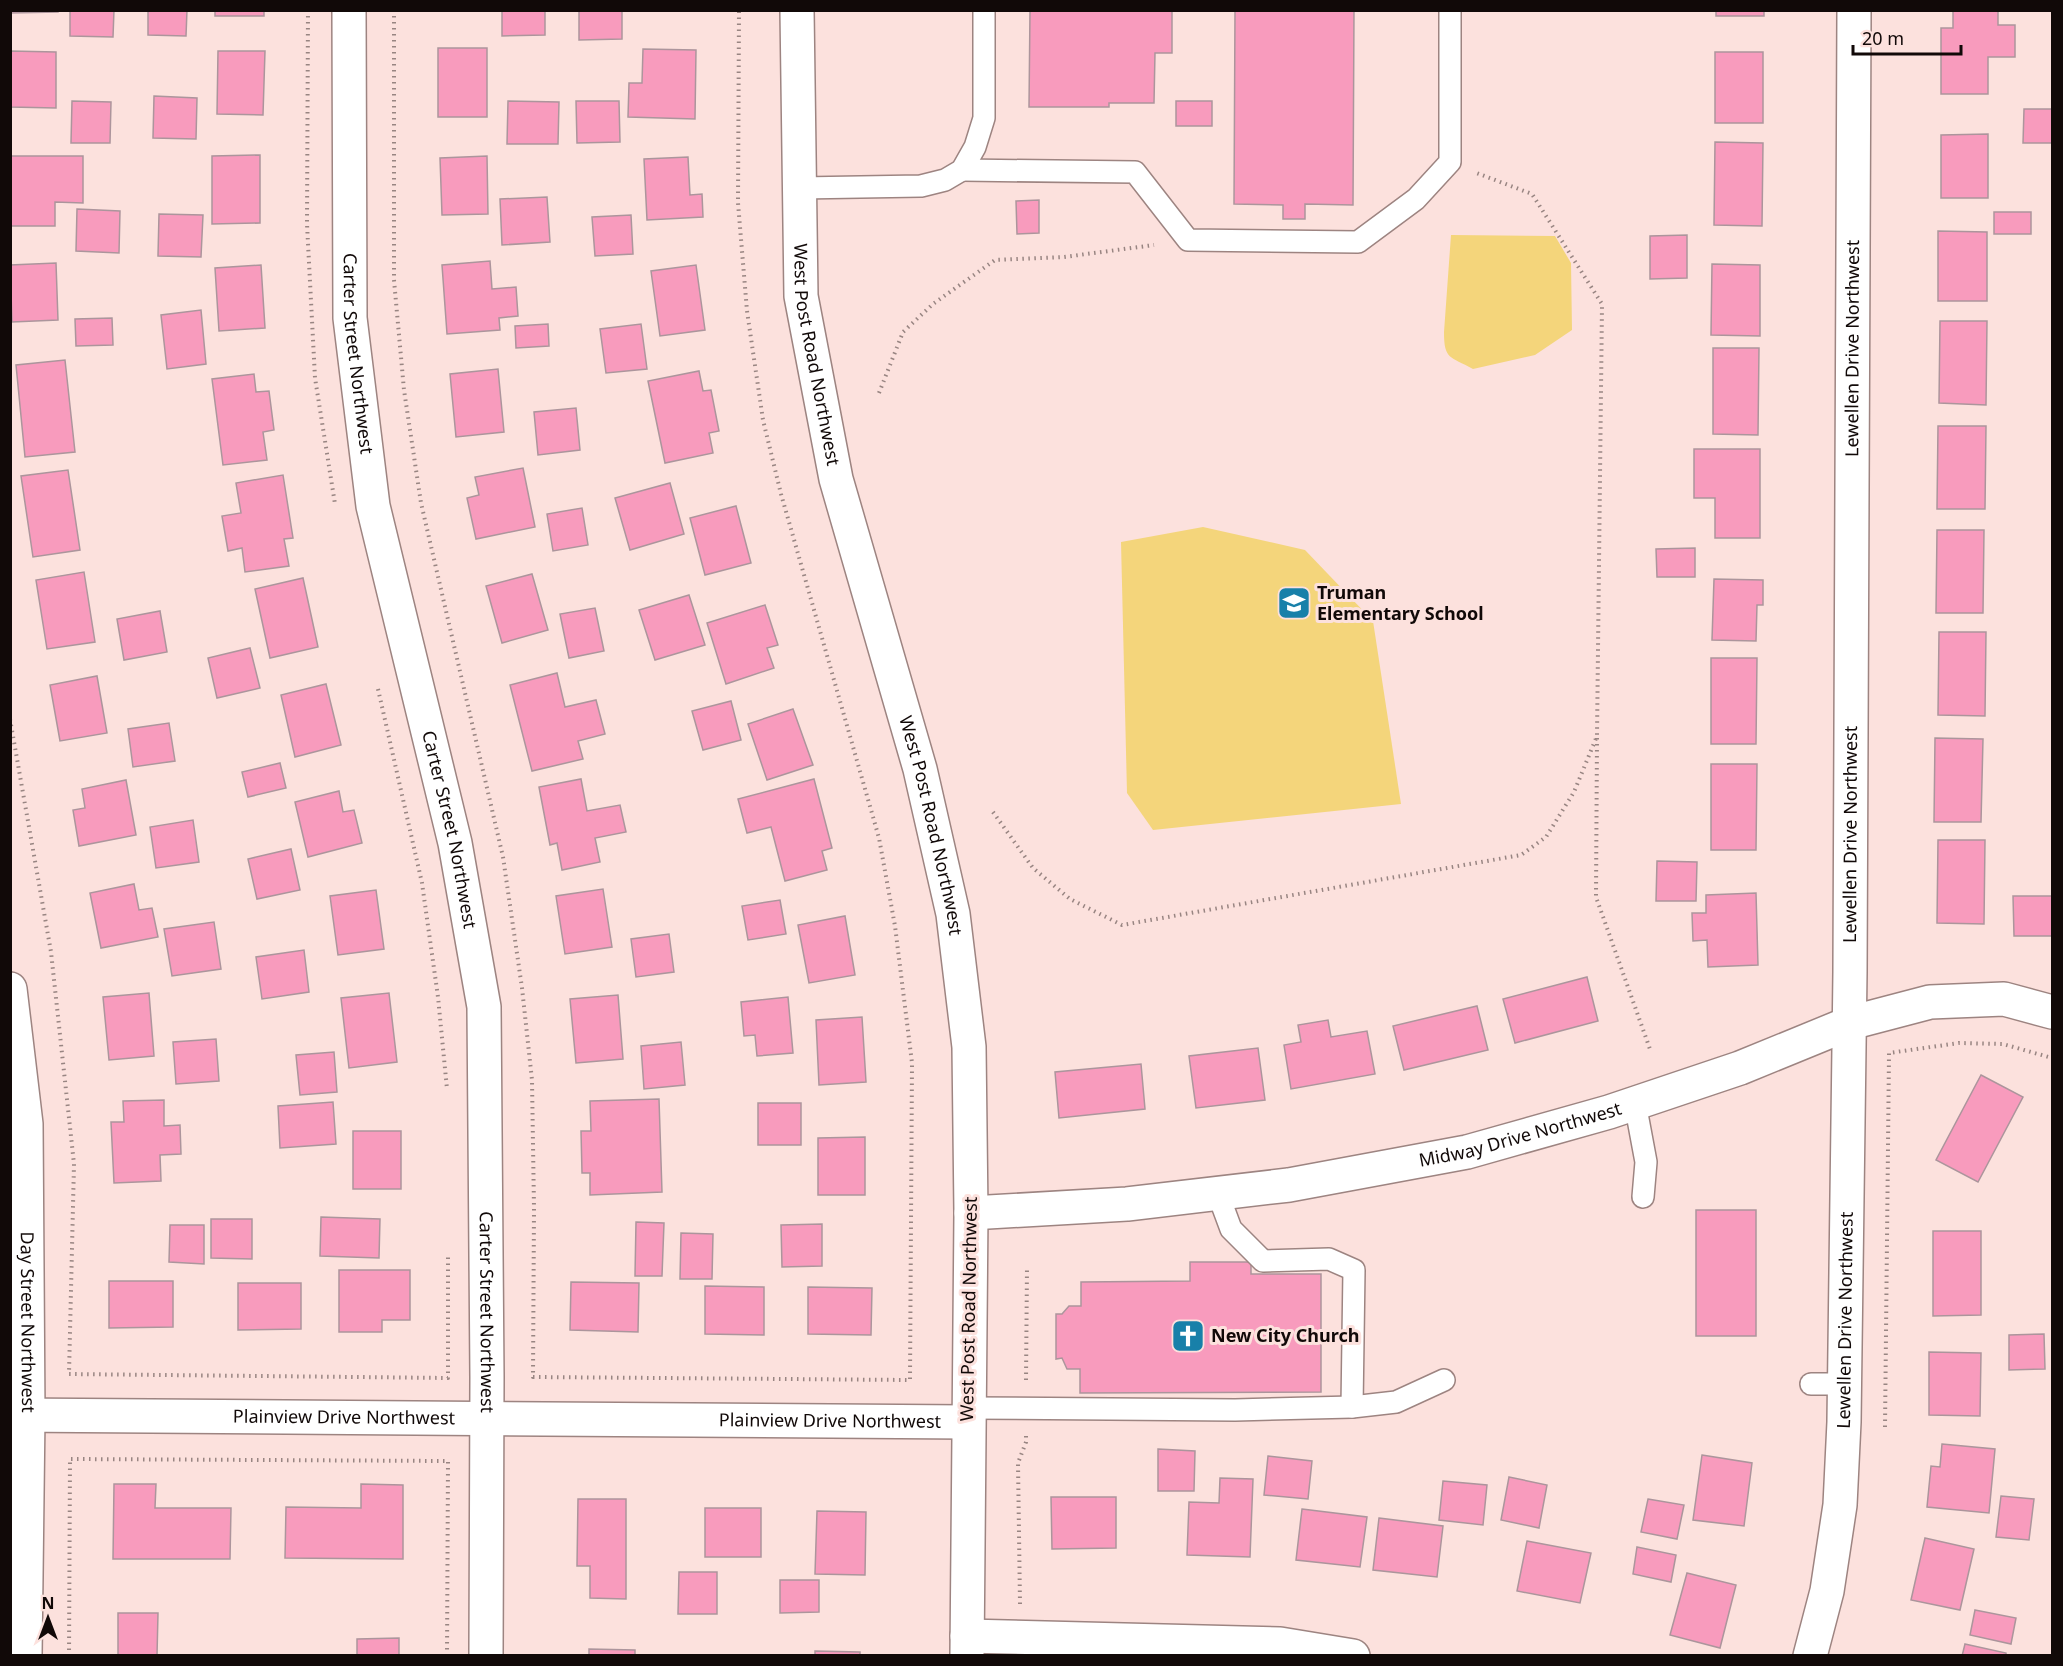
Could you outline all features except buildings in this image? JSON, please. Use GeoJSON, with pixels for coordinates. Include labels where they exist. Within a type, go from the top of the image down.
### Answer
{"type":"FeatureCollection","features":[{"type":"Feature","properties":{"kind":"street","name":"Carter Street Northwest"},"geometry":{"type":"LineString","coordinates":[[349,10],[350,318],[373,506],[455,843],[484,1007],[488,1419],[486,1656]]}},
{"type":"Feature","properties":{"kind":"street","name":"West Post Road Northwest"},"geometry":{"type":"LineString","coordinates":[[797,10],[801,296],[836,479],[920,769],[953,914],[969,1047],[971,1213],[967,1646]]}},
{"type":"Feature","properties":{"kind":"street","name":"Lewellen Drive Northwest"},"geometry":{"type":"LineString","coordinates":[[1810,1656],[1827,1591],[1840,1505],[1845,1384],[1850,1023],[1854,10]]}},
{"type":"Feature","properties":{"kind":"street","name":"Day Street Northwest"},"geometry":{"type":"LineString","coordinates":[[10,989],[26,1124],[19,1415],[25,1656]]}},
{"type":"Feature","properties":{"kind":"street","name":"Midway Drive Northwest"},"geometry":{"type":"LineString","coordinates":[[971,1213],[1127,1204],[1218,1194],[1288,1185],[1467,1152],[1635,1103],[1740,1068],[1850,1023],[1930,1002],[2004,999],[2052,1012]]}},
{"type":"Feature","properties":{"kind":"street","name":"Plainview Drive Northwest"},"geometry":{"type":"LineString","coordinates":[[19,1415],[488,1419],[968,1415]]}},
{"type":"Feature","properties":{"kind":"street"},"geometry":{"type":"LineString","coordinates":[[967,1646],[1280,1644],[1353,1656]]}},
{"type":"Feature","properties":{"kind":"lane"},"geometry":{"type":"LineString","coordinates":[[800,188],[921,186],[945,180],[962,170],[975,147],[984,118],[984,10]]}},
{"type":"Feature","properties":{"kind":"lane"},"geometry":{"type":"LineString","coordinates":[[962,170],[1135,172],[1188,240],[1358,242],[1416,198],[1450,162],[1450,10]]}},
{"type":"Feature","properties":{"kind":"lane"},"geometry":{"type":"LineString","coordinates":[[1635,1103],[1646,1162],[1643,1197]]}},
{"type":"Feature","properties":{"kind":"lane"},"geometry":{"type":"LineString","coordinates":[[1218,1194],[1231,1229],[1263,1261],[1329,1259],[1354,1270],[1352,1407]]}},
{"type":"Feature","properties":{"kind":"lane"},"geometry":{"type":"LineString","coordinates":[[968,1415],[1352,1407],[1396,1402],[1444,1380]]}},
{"type":"Feature","properties":{"kind":"lane"},"geometry":{"type":"LineString","coordinates":[[1811,1384],[1845,1384]]}},
{"type":"Feature","properties":{"kind":"path"},"geometry":{"type":"LineString","coordinates":[[308,10],[307,224],[315,378],[336,510]]}},
{"type":"Feature","properties":{"kind":"path"},"geometry":{"type":"LineString","coordinates":[[394,10],[394,280],[404,390],[421,503],[503,857],[522,988],[532,1080],[533,1377],[910,1380],[912,1064],[895,926],[879,838],[781,494],[763,420],[747,311],[738,203],[739,10]]}},
{"type":"Feature","properties":{"kind":"path"},"geometry":{"type":"LineString","coordinates":[[1450,162],[1532,194],[1602,304],[1596,897],[1651,1052]]}},
{"type":"Feature","properties":{"kind":"path"},"geometry":{"type":"LineString","coordinates":[[879,393],[903,332],[933,304],[995,260],[1064,257],[1188,240]]}},
{"type":"Feature","properties":{"kind":"path"},"geometry":{"type":"LineString","coordinates":[[377,685],[422,883],[438,997],[447,1094]]}},
{"type":"Feature","properties":{"kind":"path"},"geometry":{"type":"LineString","coordinates":[[10,718],[51,952],[74,1164],[69,1374],[447,1378],[448,1247]]}},
{"type":"Feature","properties":{"kind":"path"},"geometry":{"type":"LineString","coordinates":[[993,812],[1033,868],[1070,899],[1122,925],[1521,855],[1546,837],[1574,792],[1597,736]]}},
{"type":"Feature","properties":{"kind":"path"},"geometry":{"type":"LineString","coordinates":[[1885,1427],[1889,1053],[1959,1043],[2002,1044],[2052,1058]]}},
{"type":"Feature","properties":{"kind":"path"},"geometry":{"type":"LineString","coordinates":[[69,1656],[70,1459],[93,1459],[448,1461],[447,1656]]}},
{"type":"Feature","properties":{"kind":"shaded area"},"geometry":{"type":"Polygon","coordinates":[[[1451,235],[1555,236],[1571,263],[1572,330],[1535,355],[1473,369],[1450,356],[1445,348],[1444,332],[1451,235]]]}},
{"type":"Feature","properties":{"kind":"shaded area"},"geometry":{"type":"Polygon","coordinates":[[[1203,527],[1305,550],[1373,621],[1401,804],[1153,830],[1127,793],[1121,542],[1203,527]]]}},
{"type":"Feature","properties":{"kind":"place","name":"Truman Elementary School"},"geometry":{"type":"Point","coordinates":[1294,603]}},
{"type":"Feature","properties":{"kind":"place","name":"New City Church"},"geometry":{"type":"Point","coordinates":[1188,1336]}}]}
